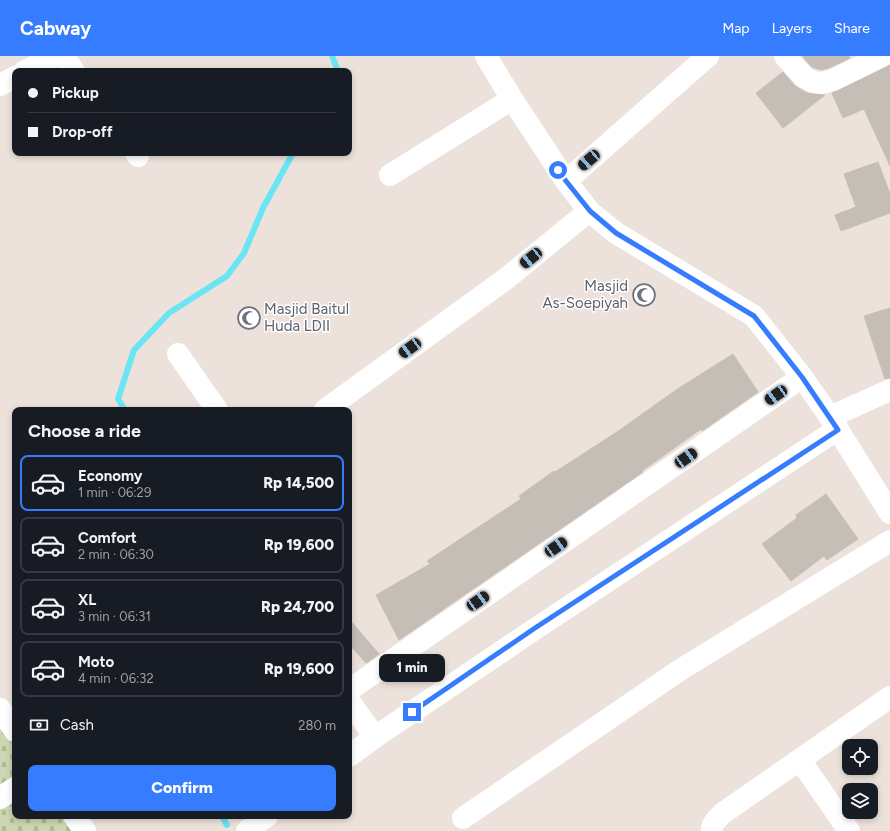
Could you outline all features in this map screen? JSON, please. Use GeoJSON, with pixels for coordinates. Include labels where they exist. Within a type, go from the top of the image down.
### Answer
{"type":"FeatureCollection","features":[{"type":"Feature","properties":{"kind":"street"},"geometry":{"type":"LineString","coordinates":[[31,68],[56,56]]}},
{"type":"Feature","properties":{"kind":"street"},"geometry":{"type":"LineString","coordinates":[[63,56],[72,68]]}},
{"type":"Feature","properties":{"kind":"street"},"geometry":{"type":"LineString","coordinates":[[486,56],[512,99],[566,181],[590,211],[616,233],[754,316],[802,377],[834,423],[890,513]]}},
{"type":"Feature","properties":{"kind":"street"},"geometry":{"type":"LineString","coordinates":[[566,181],[708,56]]}},
{"type":"Feature","properties":{"kind":"street"},"geometry":{"type":"LineString","coordinates":[[785,56],[804,77],[813,82],[822,83],[833,80],[882,56]]}},
{"type":"Feature","properties":{"kind":"street"},"geometry":{"type":"LineString","coordinates":[[0,85],[12,79]]}},
{"type":"Feature","properties":{"kind":"street"},"geometry":{"type":"LineString","coordinates":[[390,175],[512,99]]}},
{"type":"Feature","properties":{"kind":"street"},"geometry":{"type":"LineString","coordinates":[[329,407],[507,278],[590,211]]}},
{"type":"Feature","properties":{"kind":"street"},"geometry":{"type":"LineString","coordinates":[[178,354],[215,407]]}},
{"type":"Feature","properties":{"kind":"street"},"geometry":{"type":"LineString","coordinates":[[352,688],[802,377]]}},
{"type":"Feature","properties":{"kind":"street"},"geometry":{"type":"LineString","coordinates":[[352,754],[834,423],[890,390]]}},
{"type":"Feature","properties":{"kind":"street"},"geometry":{"type":"LineString","coordinates":[[463,818],[680,670],[890,541]]}},
{"type":"Feature","properties":{"kind":"street"},"geometry":{"type":"LineString","coordinates":[[712,831],[715,822],[723,813],[888,702]]}},
{"type":"Feature","properties":{"kind":"street"},"geometry":{"type":"LineString","coordinates":[[352,705],[375,737]]}},
{"type":"Feature","properties":{"kind":"street"},"geometry":{"type":"LineString","coordinates":[[0,708],[12,726]]}},
{"type":"Feature","properties":{"kind":"street"},"geometry":{"type":"LineString","coordinates":[[800,760],[849,831]]}},
{"type":"Feature","properties":{"kind":"street"},"geometry":{"type":"LineString","coordinates":[[0,798],[12,790]]}},
{"type":"Feature","properties":{"kind":"street"},"geometry":{"type":"LineString","coordinates":[[76,819],[85,831]]}},
{"type":"Feature","properties":{"kind":"street"},"geometry":{"type":"LineString","coordinates":[[247,831],[263,819]]}},
{"type":"Feature","properties":{"kind":"green space"},"geometry":{"type":"Polygon","coordinates":[[[0,725],[12,742],[12,819],[65,819],[74,831],[0,831],[0,725]]]}},
{"type":"Feature","properties":{"kind":"building"},"geometry":{"type":"Polygon","coordinates":[[[849,56],[850,58],[829,68],[821,70],[812,67],[803,57],[849,56]]]}},
{"type":"Feature","properties":{"kind":"building"},"geometry":{"type":"Polygon","coordinates":[[[890,65],[890,166],[864,109],[843,118],[832,93],[890,65]]]}},
{"type":"Feature","properties":{"kind":"building"},"geometry":{"type":"Polygon","coordinates":[[[783,72],[795,86],[807,93],[825,95],[783,128],[756,93],[783,72]]]}},
{"type":"Feature","properties":{"kind":"building"},"geometry":{"type":"Polygon","coordinates":[[[878,162],[890,194],[890,213],[841,231],[835,215],[856,207],[844,174],[878,162]]]}},
{"type":"Feature","properties":{"kind":"building"},"geometry":{"type":"Polygon","coordinates":[[[890,308],[890,378],[885,379],[864,316],[890,308]]]}},
{"type":"Feature","properties":{"kind":"building"},"geometry":{"type":"Polygon","coordinates":[[[733,354],[758,392],[702,431],[701,429],[642,471],[643,472],[399,640],[376,595],[430,564],[427,561],[521,499],[519,496],[554,471],[555,472],[617,432],[676,390],[733,354]]]}},
{"type":"Feature","properties":{"kind":"building"},"geometry":{"type":"Polygon","coordinates":[[[826,494],[858,539],[827,560],[824,556],[791,581],[762,544],[797,518],[796,515],[826,494]]]}},
{"type":"Feature","properties":{"kind":"building"},"geometry":{"type":"Polygon","coordinates":[[[352,622],[379,654],[366,663],[352,647],[352,622]]]}},
{"type":"Feature","properties":{"kind":"waterway"},"geometry":{"type":"LineString","coordinates":[[332,56],[337,68]]}},
{"type":"Feature","properties":{"kind":"waterway"},"geometry":{"type":"LineString","coordinates":[[123,407],[118,399],[134,350],[169,313],[227,276],[244,253],[263,208],[291,156]]}},
{"type":"Feature","properties":{"kind":"waterway"},"geometry":{"type":"LineString","coordinates":[[224,819],[227,825]]}},
{"type":"Feature","properties":{"kind":"place","name":"Masjid As-Soepiyah"},"geometry":{"type":"Point","coordinates":[644,295]}},
{"type":"Feature","properties":{"kind":"place","name":"Masjid Baitul Huda LDII"},"geometry":{"type":"Point","coordinates":[249,318]}},
{"type":"Feature","properties":{"kind":"route"},"geometry":{"type":"LineString","coordinates":[[412,712],[535,628],[838,430],[802,377],[754,316],[616,233],[590,211],[558,170]]}}]}
